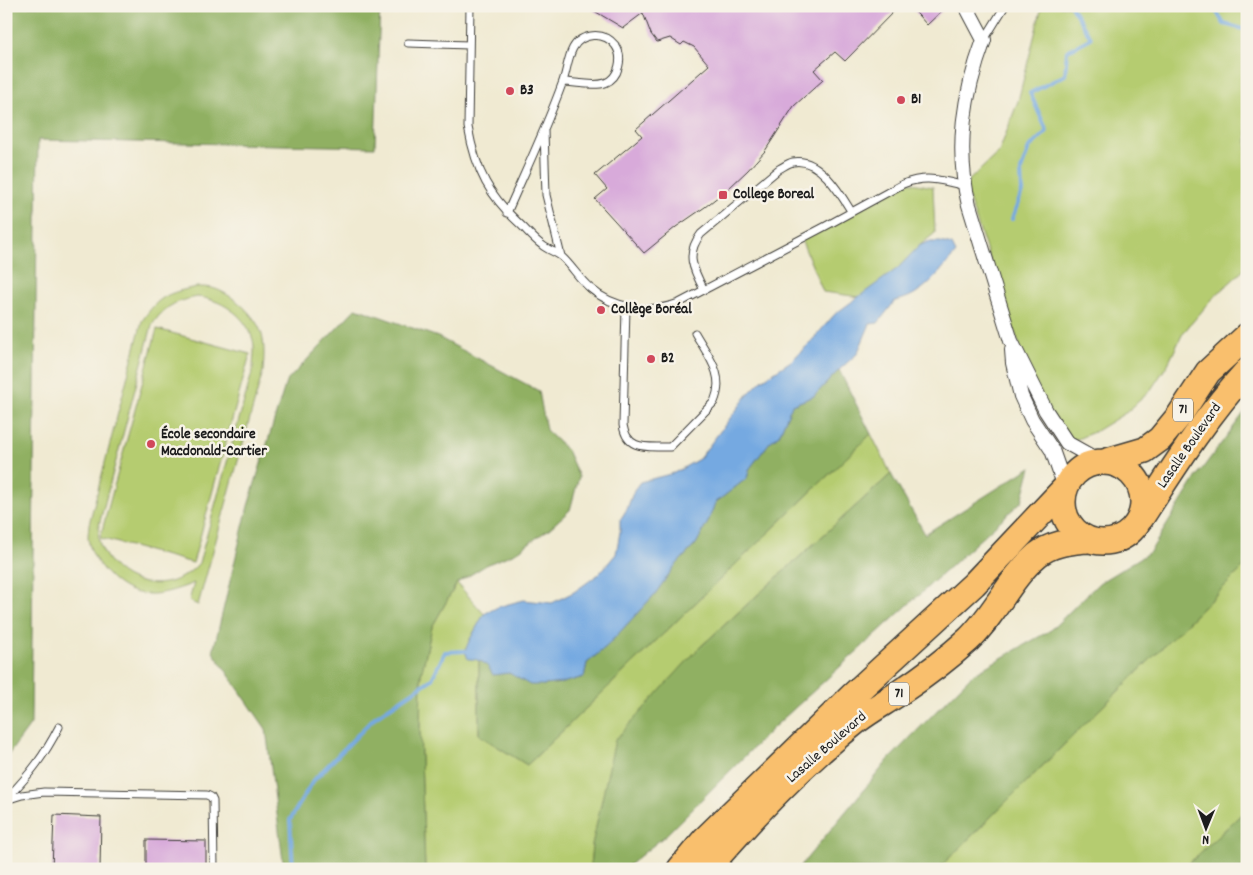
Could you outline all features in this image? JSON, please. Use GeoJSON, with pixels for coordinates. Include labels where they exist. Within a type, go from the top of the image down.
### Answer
{"type":"FeatureCollection","features":[{"type":"Feature","properties":{"kind":"highway","name":"Lasalle Boulevard"},"geometry":{"type":"LineString","coordinates":[[1103,462],[1145,450],[1160,439],[1179,416],[1208,372],[1247,336]]}},
{"type":"Feature","properties":{"kind":"highway","name":"Lasalle Boulevard"},"geometry":{"type":"LineString","coordinates":[[1137,524],[1184,451],[1226,395],[1247,371]]}},
{"type":"Feature","properties":{"kind":"highway"},"geometry":{"type":"LineString","coordinates":[[1103,462],[1122,467],[1136,478],[1141,489],[1143,501],[1142,513],[1130,533],[1120,539],[1098,543],[1087,540],[1068,524],[1062,501],[1065,488],[1071,477],[1080,469],[1090,464],[1103,462]]}},
{"type":"Feature","properties":{"kind":"highway","name":"Lasalle Boulevard"},"geometry":{"type":"LineString","coordinates":[[709,857],[853,695],[974,584],[1065,488]]}},
{"type":"Feature","properties":{"kind":"highway","name":"Lasalle Boulevard"},"geometry":{"type":"LineString","coordinates":[[709,857],[796,772],[859,718],[900,693],[970,639],[998,604],[1016,576],[1039,554],[1060,542],[1087,540]]}},
{"type":"Feature","properties":{"kind":"highway"},"geometry":{"type":"LineString","coordinates":[[662,869],[709,857]]}},
{"type":"Feature","properties":{"kind":"highway"},"geometry":{"type":"LineString","coordinates":[[680,869],[709,857]]}},
{"type":"Feature","properties":{"kind":"street"},"geometry":{"type":"LineString","coordinates":[[966,6],[984,40],[965,102],[962,160],[965,186],[1012,341],[1046,411],[1067,442],[1103,462]]}},
{"type":"Feature","properties":{"kind":"street"},"geometry":{"type":"LineString","coordinates":[[1012,341],[1013,363],[1021,396],[1032,420],[1052,450],[1065,488]]}},
{"type":"Feature","properties":{"kind":"lane"},"geometry":{"type":"LineString","coordinates":[[470,6],[467,110],[471,145],[484,182],[507,213],[542,245],[561,256],[591,289],[615,303],[646,310],[668,307],[704,290],[902,184],[913,180],[934,179],[965,186]]}},
{"type":"Feature","properties":{"kind":"lane"},"geometry":{"type":"LineString","coordinates":[[984,40],[1005,6]]}},
{"type":"Feature","properties":{"kind":"lane"},"geometry":{"type":"LineString","coordinates":[[507,213],[563,82],[568,56],[581,38],[593,35],[605,37],[615,45],[619,56],[619,67],[614,76],[606,83],[595,85],[563,82]]}},
{"type":"Feature","properties":{"kind":"lane"},"geometry":{"type":"LineString","coordinates":[[408,43],[469,45]]}},
{"type":"Feature","properties":{"kind":"lane"},"geometry":{"type":"LineString","coordinates":[[544,127],[546,195],[561,256]]}},
{"type":"Feature","properties":{"kind":"lane"},"geometry":{"type":"LineString","coordinates":[[704,290],[692,264],[692,250],[695,241],[779,169],[793,162],[812,164],[819,169],[851,211]]}},
{"type":"Feature","properties":{"kind":"lane"},"geometry":{"type":"LineString","coordinates":[[626,306],[623,425],[624,434],[631,443],[638,446],[670,447],[714,402],[719,383],[717,374],[695,332]]}},
{"type":"Feature","properties":{"kind":"lane"},"geometry":{"type":"LineString","coordinates":[[7,799],[45,754],[59,728]]}},
{"type":"Feature","properties":{"kind":"lane"},"geometry":{"type":"LineString","coordinates":[[7,799],[44,792],[207,795],[213,801],[214,869]]}},
{"type":"Feature","properties":{"kind":"green space"},"geometry":{"type":"Polygon","coordinates":[[[6,6],[380,6],[375,147],[38,140],[31,724],[6,758],[6,6]]]}},
{"type":"Feature","properties":{"kind":"green space"},"geometry":{"type":"Polygon","coordinates":[[[1042,6],[1247,6],[1247,267],[1215,296],[1183,333],[1168,364],[1150,391],[1127,412],[1096,431],[1068,443],[1037,396],[964,185],[999,152],[1018,101],[1042,6]]]}},
{"type":"Feature","properties":{"kind":"green space"},"geometry":{"type":"Polygon","coordinates":[[[907,182],[933,187],[935,233],[919,246],[898,268],[860,297],[823,292],[801,239],[907,182]]]}},
{"type":"Feature","properties":{"kind":"green space"},"geometry":{"type":"Polygon","coordinates":[[[197,287],[212,288],[228,295],[243,306],[259,328],[264,348],[263,371],[198,605],[189,601],[194,583],[152,594],[130,591],[114,581],[101,567],[91,551],[88,538],[89,524],[142,321],[159,301],[171,294],[197,287]],[[197,297],[176,303],[161,313],[152,325],[99,525],[99,541],[107,558],[116,569],[139,582],[165,583],[189,573],[199,563],[253,369],[254,345],[252,337],[243,321],[222,304],[197,297]]]}},
{"type":"Feature","properties":{"kind":"green space"},"geometry":{"type":"Polygon","coordinates":[[[356,308],[438,337],[539,391],[546,430],[567,450],[579,477],[570,510],[549,529],[515,553],[488,564],[457,583],[432,627],[421,675],[420,730],[425,869],[284,869],[266,729],[213,652],[248,506],[286,382],[356,308]]]}},
{"type":"Feature","properties":{"kind":"green space"},"geometry":{"type":"Polygon","coordinates":[[[157,329],[250,354],[193,563],[100,538],[157,329]]]}},
{"type":"Feature","properties":{"kind":"green space"},"geometry":{"type":"Polygon","coordinates":[[[839,370],[871,434],[527,765],[479,735],[479,659],[488,666],[493,674],[509,673],[544,685],[562,683],[584,677],[587,663],[607,646],[655,594],[674,567],[696,544],[708,522],[715,503],[747,478],[750,468],[770,442],[779,435],[792,405],[814,396],[839,370]]]}},
{"type":"Feature","properties":{"kind":"green space"},"geometry":{"type":"Polygon","coordinates":[[[1247,409],[1247,564],[938,869],[798,869],[890,758],[973,674],[1051,630],[1099,583],[1150,552],[1199,473],[1247,409]]]}},
{"type":"Feature","properties":{"kind":"green space"},"geometry":{"type":"Polygon","coordinates":[[[871,434],[891,474],[698,649],[592,845],[590,869],[425,869],[420,730],[421,675],[432,627],[457,583],[484,614],[469,641],[479,659],[479,735],[527,765],[871,434]]]}},
{"type":"Feature","properties":{"kind":"green space"},"geometry":{"type":"Polygon","coordinates":[[[1031,467],[1022,501],[774,727],[666,835],[624,869],[590,869],[592,845],[615,740],[698,649],[891,474],[925,534],[1031,467]]]}},
{"type":"Feature","properties":{"kind":"green space"},"geometry":{"type":"Polygon","coordinates":[[[1247,564],[1247,809],[1183,869],[938,869],[1247,564]]]}},
{"type":"Feature","properties":{"kind":"green space"},"geometry":{"type":"Polygon","coordinates":[[[1247,809],[1247,869],[1183,869],[1247,809]]]}},
{"type":"Feature","properties":{"kind":"water"},"geometry":{"type":"Polygon","coordinates":[[[927,242],[940,242],[952,245],[956,253],[922,289],[895,301],[878,323],[870,324],[857,354],[814,396],[792,405],[779,435],[770,442],[750,468],[747,478],[715,503],[708,522],[696,544],[674,567],[655,594],[607,646],[587,663],[584,677],[562,683],[530,685],[509,673],[493,675],[483,662],[468,659],[465,651],[484,614],[498,607],[523,600],[552,603],[574,592],[599,574],[616,554],[620,520],[627,509],[634,490],[640,482],[674,473],[699,459],[750,392],[762,380],[791,361],[835,314],[898,268],[919,246],[927,242]]]}},
{"type":"Feature","properties":{"kind":"building"},"geometry":{"type":"Polygon","coordinates":[[[586,6],[800,6],[806,12],[811,6],[899,6],[845,61],[835,52],[814,70],[823,80],[794,106],[765,151],[748,170],[729,188],[644,253],[595,199],[607,189],[595,175],[642,136],[636,129],[709,65],[694,47],[684,42],[681,45],[670,38],[657,42],[651,34],[643,13],[623,28],[586,6]]]}},
{"type":"Feature","properties":{"kind":"building"},"geometry":{"type":"Polygon","coordinates":[[[910,6],[947,6],[927,25],[910,6]]]}},
{"type":"Feature","properties":{"kind":"building"},"geometry":{"type":"Polygon","coordinates":[[[54,815],[101,817],[100,869],[52,869],[54,815]]]}},
{"type":"Feature","properties":{"kind":"building"},"geometry":{"type":"Polygon","coordinates":[[[146,840],[206,841],[206,869],[146,869],[146,840]]]}},
{"type":"Feature","properties":{"kind":"waterway"},"geometry":{"type":"LineString","coordinates":[[1012,219],[1022,192],[1021,170],[1029,148],[1047,131],[1030,93],[1065,75],[1067,51],[1091,38],[1071,6]]}},
{"type":"Feature","properties":{"kind":"waterway"},"geometry":{"type":"LineString","coordinates":[[1213,6],[1224,24],[1247,30]]}},
{"type":"Feature","properties":{"kind":"waterway"},"geometry":{"type":"LineString","coordinates":[[293,869],[290,820],[313,781],[375,717],[432,679],[445,652],[465,651]]}},
{"type":"Feature","properties":{"kind":"place","name":"B3"},"geometry":{"type":"Point","coordinates":[510,91]}},
{"type":"Feature","properties":{"kind":"place","name":"B1"},"geometry":{"type":"Point","coordinates":[901,100]}},
{"type":"Feature","properties":{"kind":"place","name":"College Boreal"},"geometry":{"type":"Point","coordinates":[723,195]}},
{"type":"Feature","properties":{"kind":"place","name":"Collège Boréal"},"geometry":{"type":"Point","coordinates":[601,310]}},
{"type":"Feature","properties":{"kind":"place","name":"B2"},"geometry":{"type":"Point","coordinates":[651,359]}},
{"type":"Feature","properties":{"kind":"place","name":"École secondaire Macdonald-Cartier"},"geometry":{"type":"Point","coordinates":[151,444]}}]}
